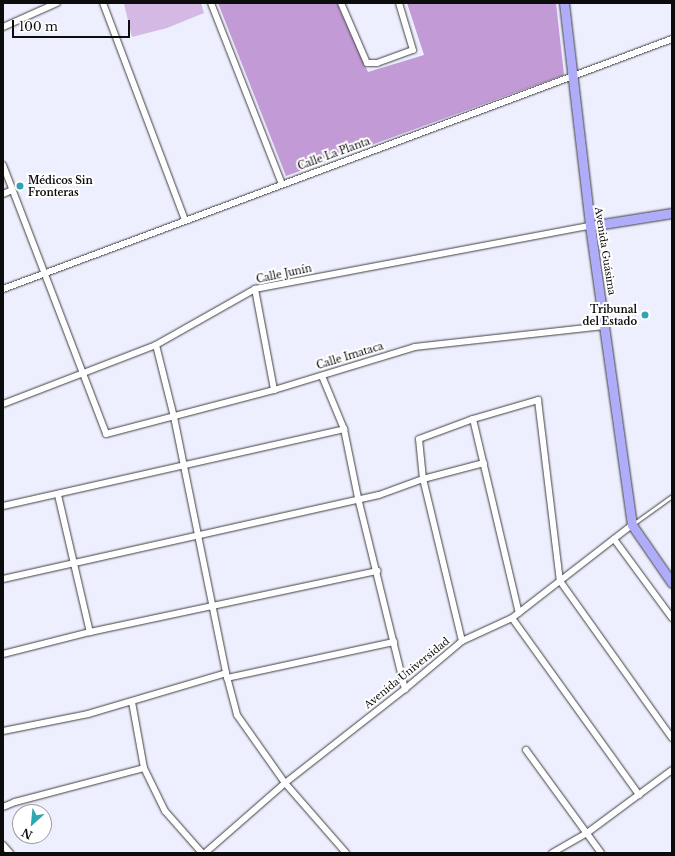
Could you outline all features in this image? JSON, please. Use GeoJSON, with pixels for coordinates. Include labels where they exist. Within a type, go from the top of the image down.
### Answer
{"type":"FeatureCollection","features":[{"type":"Feature","properties":{"kind":"main road","name":"Avenida Guásima"},"geometry":{"type":"LineString","coordinates":[[564,3],[590,226],[606,326],[632,525]]}},
{"type":"Feature","properties":{"kind":"main road"},"geometry":{"type":"LineString","coordinates":[[590,226],[672,213]]}},
{"type":"Feature","properties":{"kind":"main road"},"geometry":{"type":"LineString","coordinates":[[632,525],[672,583]]}},
{"type":"Feature","properties":{"kind":"street"},"geometry":{"type":"LineString","coordinates":[[3,27],[57,3]]}},
{"type":"Feature","properties":{"kind":"street"},"geometry":{"type":"LineString","coordinates":[[102,3],[185,220]]}},
{"type":"Feature","properties":{"kind":"street"},"geometry":{"type":"LineString","coordinates":[[211,3],[282,184]]}},
{"type":"Feature","properties":{"kind":"street"},"geometry":{"type":"LineString","coordinates":[[341,3],[367,62],[377,63],[413,50],[399,3]]}},
{"type":"Feature","properties":{"kind":"street","name":"Calle La Planta"},"geometry":{"type":"LineString","coordinates":[[3,289],[45,272],[672,39]]}},
{"type":"Feature","properties":{"kind":"street"},"geometry":{"type":"LineString","coordinates":[[3,166],[84,372]]}},
{"type":"Feature","properties":{"kind":"street"},"geometry":{"type":"LineString","coordinates":[[3,194],[12,190]]}},
{"type":"Feature","properties":{"kind":"street","name":"Calle Junín"},"geometry":{"type":"LineString","coordinates":[[3,404],[156,345],[255,289],[590,226]]}},
{"type":"Feature","properties":{"kind":"street"},"geometry":{"type":"LineString","coordinates":[[255,289],[274,390]]}},
{"type":"Feature","properties":{"kind":"street","name":"Calle Imataca"},"geometry":{"type":"LineString","coordinates":[[84,372],[106,434],[274,390],[415,347],[606,326]]}},
{"type":"Feature","properties":{"kind":"street"},"geometry":{"type":"LineString","coordinates":[[156,345],[174,417],[226,675],[237,715],[285,783],[346,853]]}},
{"type":"Feature","properties":{"kind":"street"},"geometry":{"type":"LineString","coordinates":[[322,376],[344,429],[358,498],[378,571],[405,689]]}},
{"type":"Feature","properties":{"kind":"street"},"geometry":{"type":"LineString","coordinates":[[462,641],[423,479],[419,439],[473,419],[538,400],[560,581],[672,738]]}},
{"type":"Feature","properties":{"kind":"street"},"geometry":{"type":"LineString","coordinates":[[473,419],[519,613]]}},
{"type":"Feature","properties":{"kind":"street"},"geometry":{"type":"LineString","coordinates":[[3,506],[183,467],[344,429]]}},
{"type":"Feature","properties":{"kind":"street"},"geometry":{"type":"LineString","coordinates":[[3,579],[197,536],[358,498],[379,495],[423,479],[484,463]]}},
{"type":"Feature","properties":{"kind":"street"},"geometry":{"type":"LineString","coordinates":[[58,495],[90,632]]}},
{"type":"Feature","properties":{"kind":"street","name":"Avenida Universidad"},"geometry":{"type":"LineString","coordinates":[[205,853],[285,783],[405,689],[462,641],[512,618],[632,525]]}},
{"type":"Feature","properties":{"kind":"street"},"geometry":{"type":"LineString","coordinates":[[614,539],[672,618]]}},
{"type":"Feature","properties":{"kind":"street"},"geometry":{"type":"LineString","coordinates":[[3,654],[90,632],[378,571]]}},
{"type":"Feature","properties":{"kind":"street"},"geometry":{"type":"LineString","coordinates":[[512,618],[638,795]]}},
{"type":"Feature","properties":{"kind":"street"},"geometry":{"type":"LineString","coordinates":[[3,731],[132,702],[226,675],[394,642]]}},
{"type":"Feature","properties":{"kind":"street"},"geometry":{"type":"LineString","coordinates":[[132,702],[144,768],[165,811],[202,853]]}},
{"type":"Feature","properties":{"kind":"street"},"geometry":{"type":"LineString","coordinates":[[526,750],[600,853]]}},
{"type":"Feature","properties":{"kind":"street"},"geometry":{"type":"LineString","coordinates":[[3,807],[15,802],[144,768]]}},
{"type":"Feature","properties":{"kind":"street"},"geometry":{"type":"LineString","coordinates":[[552,853],[587,833],[672,770]]}},
{"type":"Feature","properties":{"kind":"street"},"geometry":{"type":"LineString","coordinates":[[3,845],[10,853]]}},
{"type":"Feature","properties":{"kind":"lane"},"geometry":{"type":"LineString","coordinates":[[632,525],[672,496]]}},
{"type":"Feature","properties":{"kind":"shaded area"},"geometry":{"type":"Polygon","coordinates":[[[201,3],[204,13],[167,28],[132,37],[124,4],[201,3]]]}},
{"type":"Feature","properties":{"kind":"shaded area"},"geometry":{"type":"Polygon","coordinates":[[[218,3],[337,3],[368,72],[424,55],[407,3],[556,3],[564,75],[286,176],[218,3]]]}},
{"type":"Feature","properties":{"kind":"place","name":"Médicos Sin Fronteras"},"geometry":{"type":"Point","coordinates":[20,186]}},
{"type":"Feature","properties":{"kind":"place","name":"Tribunal del Estado"},"geometry":{"type":"Point","coordinates":[645,315]}}]}
